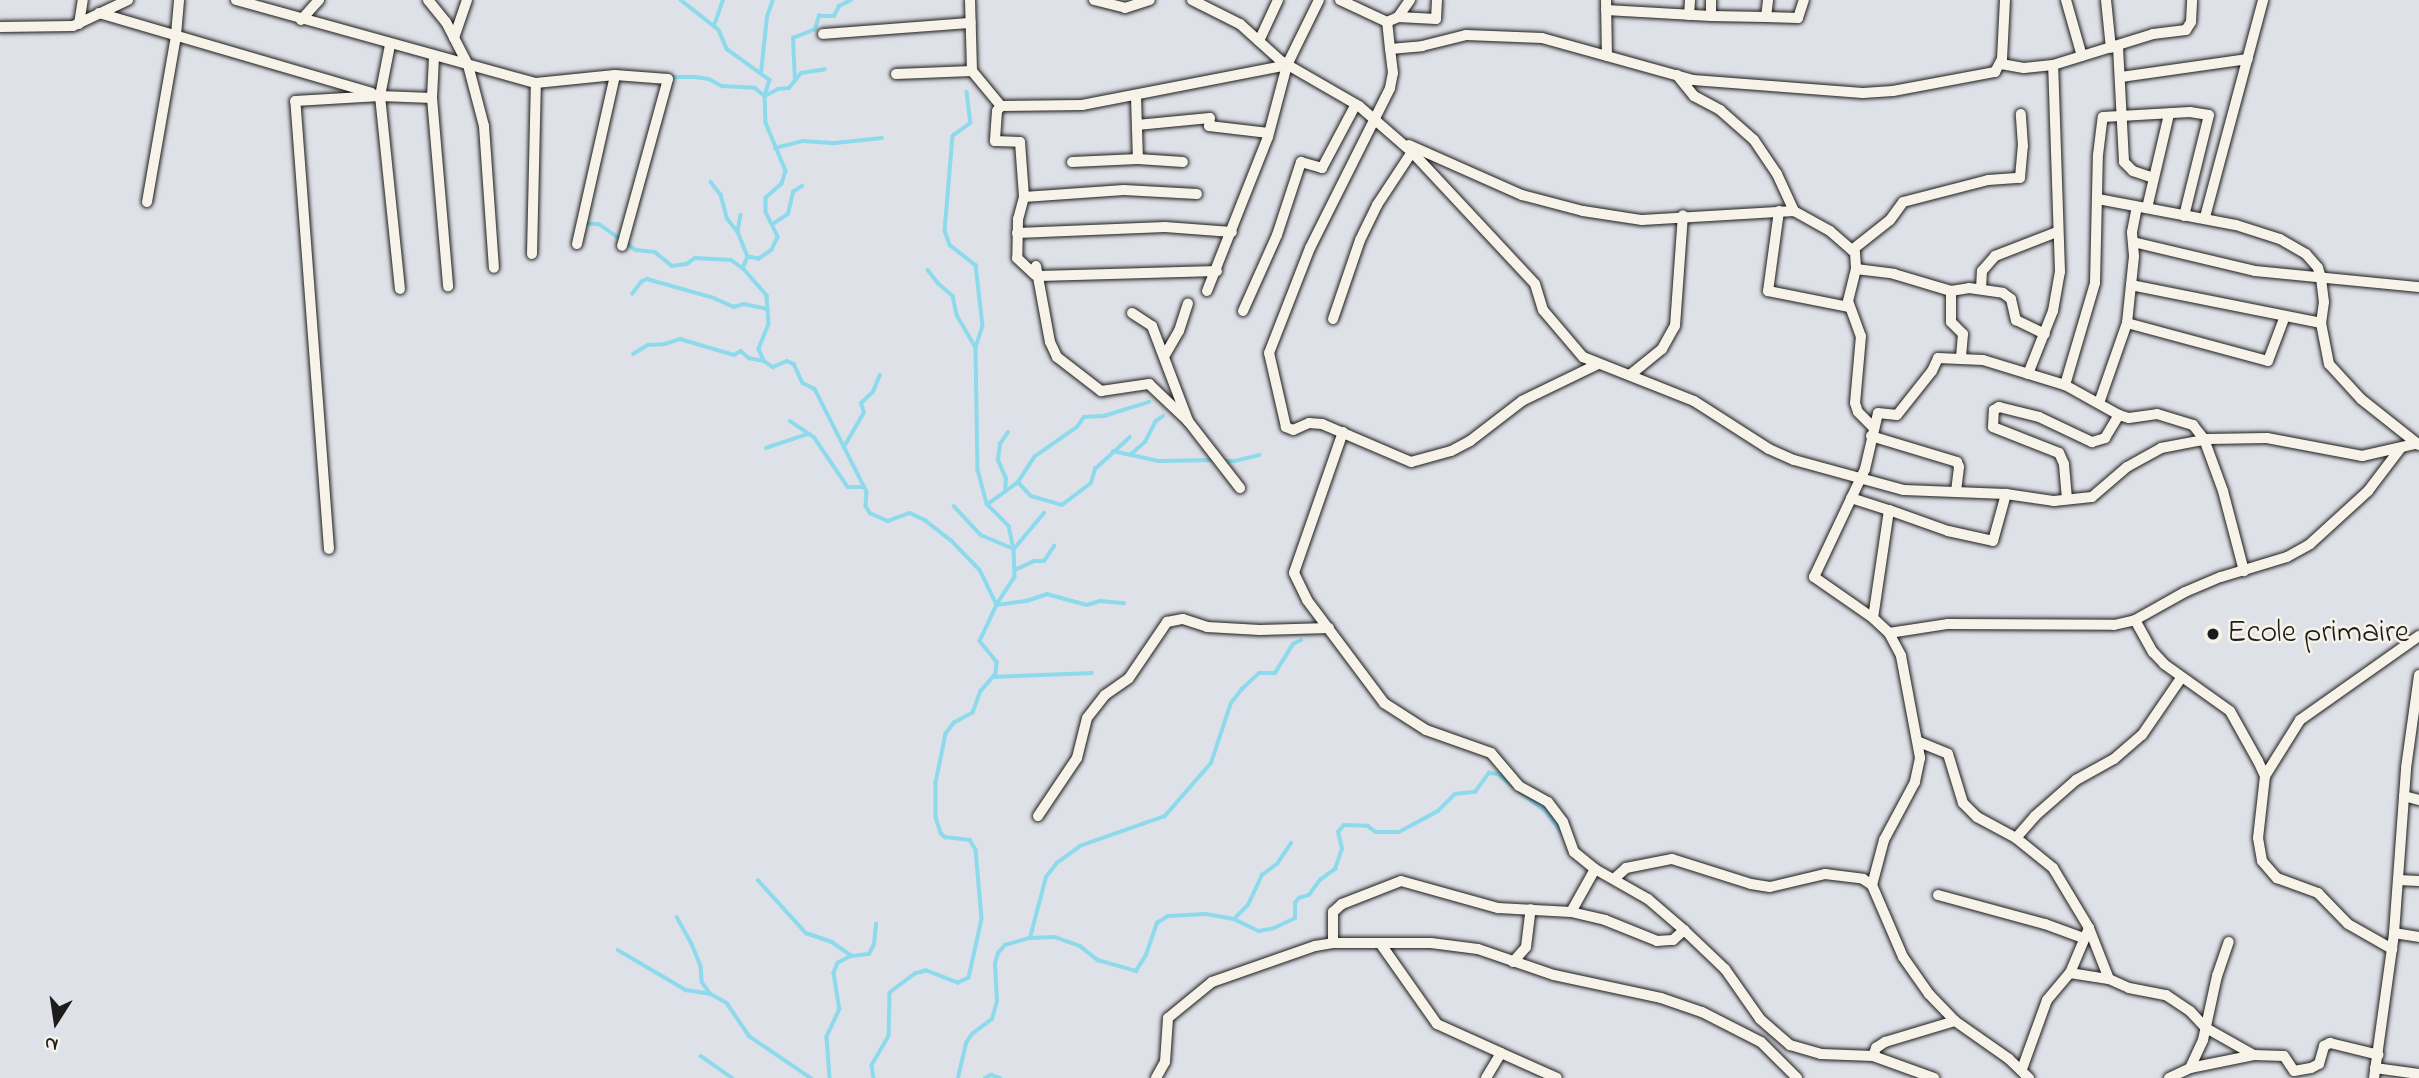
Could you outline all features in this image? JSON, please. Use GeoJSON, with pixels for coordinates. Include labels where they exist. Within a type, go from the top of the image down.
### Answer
{"type":"FeatureCollection","features":[{"type":"Feature","properties":{"kind":"street"},"geometry":{"type":"LineString","coordinates":[[79,24],[83,0]]}},
{"type":"Feature","properties":{"kind":"street"},"geometry":{"type":"LineString","coordinates":[[0,27],[79,24],[128,0]]}},
{"type":"Feature","properties":{"kind":"street"},"geometry":{"type":"LineString","coordinates":[[147,202],[176,35],[178,0]]}},
{"type":"Feature","properties":{"kind":"street"},"geometry":{"type":"LineString","coordinates":[[236,0],[390,45],[536,83],[615,75],[667,79],[622,246]]}},
{"type":"Feature","properties":{"kind":"street"},"geometry":{"type":"LineString","coordinates":[[301,20],[319,0]]}},
{"type":"Feature","properties":{"kind":"street"},"geometry":{"type":"LineString","coordinates":[[428,0],[454,38],[468,65],[484,126],[494,268]]}},
{"type":"Feature","properties":{"kind":"street"},"geometry":{"type":"LineString","coordinates":[[454,38],[467,0]]}},
{"type":"Feature","properties":{"kind":"street"},"geometry":{"type":"LineString","coordinates":[[970,0],[972,71],[1001,106]]}},
{"type":"Feature","properties":{"kind":"street"},"geometry":{"type":"LineString","coordinates":[[1094,0],[1125,8],[1150,0]]}},
{"type":"Feature","properties":{"kind":"street"},"geometry":{"type":"LineString","coordinates":[[1192,0],[1240,24],[1287,65],[1356,104],[1412,152],[1535,284],[1543,310],[1583,358],[1709,409],[1781,455],[1904,490],[2006,494],[2041,500],[2092,497],[2127,467],[2161,448],[2204,439],[2267,438],[2362,456],[2418,444]]}},
{"type":"Feature","properties":{"kind":"street"},"geometry":{"type":"LineString","coordinates":[[1259,41],[1278,0]]}},
{"type":"Feature","properties":{"kind":"street"},"geometry":{"type":"LineString","coordinates":[[1207,291],[1269,133],[1287,65],[1319,0]]}},
{"type":"Feature","properties":{"kind":"street"},"geometry":{"type":"LineString","coordinates":[[1398,17],[1410,0]]}},
{"type":"Feature","properties":{"kind":"street"},"geometry":{"type":"LineString","coordinates":[[1387,22],[1398,17],[1436,19],[1437,0]]}},
{"type":"Feature","properties":{"kind":"street"},"geometry":{"type":"LineString","coordinates":[[1689,15],[1690,0]]}},
{"type":"Feature","properties":{"kind":"street"},"geometry":{"type":"LineString","coordinates":[[1710,0],[1711,16]]}},
{"type":"Feature","properties":{"kind":"street"},"geometry":{"type":"LineString","coordinates":[[1766,17],[1768,0]]}},
{"type":"Feature","properties":{"kind":"street"},"geometry":{"type":"LineString","coordinates":[[1607,56],[1606,5],[1689,15],[1798,18],[1804,0]]}},
{"type":"Feature","properties":{"kind":"street"},"geometry":{"type":"LineString","coordinates":[[1390,49],[1422,46],[1466,35],[1552,40],[1719,84],[1863,93],[1893,91],[1990,75],[2001,64],[2005,0]]}},
{"type":"Feature","properties":{"kind":"street"},"geometry":{"type":"LineString","coordinates":[[2066,0],[2082,56]]}},
{"type":"Feature","properties":{"kind":"street"},"geometry":{"type":"LineString","coordinates":[[2106,0],[2121,77],[2124,162],[2133,171],[2153,178]]}},
{"type":"Feature","properties":{"kind":"street"},"geometry":{"type":"LineString","coordinates":[[2001,64],[2024,68],[2053,65],[2153,34],[2188,29],[2192,22],[2192,0]]}},
{"type":"Feature","properties":{"kind":"street"},"geometry":{"type":"LineString","coordinates":[[2205,217],[2263,0]]}},
{"type":"Feature","properties":{"kind":"street"},"geometry":{"type":"LineString","coordinates":[[1347,2],[1387,22]]}},
{"type":"Feature","properties":{"kind":"street"},"geometry":{"type":"LineString","coordinates":[[99,13],[380,96]]}},
{"type":"Feature","properties":{"kind":"street"},"geometry":{"type":"LineString","coordinates":[[1387,22],[1393,73],[1390,88],[1310,248],[1269,353],[1286,426],[1293,430],[1309,423],[1343,432],[1411,462],[1451,451],[1470,441],[1522,401],[1596,365]]}},
{"type":"Feature","properties":{"kind":"street"},"geometry":{"type":"LineString","coordinates":[[823,34],[971,23]]}},
{"type":"Feature","properties":{"kind":"street"},"geometry":{"type":"LineString","coordinates":[[390,45],[380,96],[400,289]]}},
{"type":"Feature","properties":{"kind":"street"},"geometry":{"type":"LineString","coordinates":[[434,57],[432,98],[448,286]]}},
{"type":"Feature","properties":{"kind":"street"},"geometry":{"type":"LineString","coordinates":[[2121,77],[2248,59]]}},
{"type":"Feature","properties":{"kind":"street"},"geometry":{"type":"LineString","coordinates":[[1001,106],[1083,105],[1136,97],[1287,65]]}},
{"type":"Feature","properties":{"kind":"street"},"geometry":{"type":"LineString","coordinates":[[2028,374],[2045,334],[2058,292],[2060,268],[2053,65]]}},
{"type":"Feature","properties":{"kind":"street"},"geometry":{"type":"LineString","coordinates":[[896,74],[972,71]]}},
{"type":"Feature","properties":{"kind":"street"},"geometry":{"type":"LineString","coordinates":[[577,244],[615,75]]}},
{"type":"Feature","properties":{"kind":"street"},"geometry":{"type":"LineString","coordinates":[[1677,75],[1694,96],[1720,110],[1754,140],[1777,174],[1794,211]]}},
{"type":"Feature","properties":{"kind":"street"},"geometry":{"type":"LineString","coordinates":[[532,254],[536,83]]}},
{"type":"Feature","properties":{"kind":"street"},"geometry":{"type":"LineString","coordinates":[[329,549],[295,101],[380,96],[432,98]]}},
{"type":"Feature","properties":{"kind":"street"},"geometry":{"type":"LineString","coordinates":[[1136,97],[1138,159]]}},
{"type":"Feature","properties":{"kind":"street"},"geometry":{"type":"LineString","coordinates":[[1243,311],[1277,235],[1301,162],[1322,168],[1356,104]]}},
{"type":"Feature","properties":{"kind":"street"},"geometry":{"type":"LineString","coordinates":[[1001,106],[997,111],[995,141],[1020,142],[1024,197],[1017,233],[1017,258],[1037,272],[1217,271]]}},
{"type":"Feature","properties":{"kind":"street"},"geometry":{"type":"LineString","coordinates":[[2065,385],[2095,283],[2102,120],[2198,112],[2210,116],[2184,216]]}},
{"type":"Feature","properties":{"kind":"street"},"geometry":{"type":"LineString","coordinates":[[1852,250],[1870,232],[1890,220],[1903,202],[1988,180],[2021,177],[2021,114]]}},
{"type":"Feature","properties":{"kind":"street"},"geometry":{"type":"LineString","coordinates":[[2099,403],[2127,323],[2133,242],[2169,114]]}},
{"type":"Feature","properties":{"kind":"street"},"geometry":{"type":"LineString","coordinates":[[1137,125],[1210,118],[1209,126],[1269,133]]}},
{"type":"Feature","properties":{"kind":"street"},"geometry":{"type":"LineString","coordinates":[[1397,140],[1545,202],[1642,220],[1683,215],[1794,211],[1830,231],[1856,255],[1849,307],[1861,336],[1855,403],[1858,412],[1872,431],[1957,462],[1959,467],[1956,492]]}},
{"type":"Feature","properties":{"kind":"street"},"geometry":{"type":"LineString","coordinates":[[1333,319],[1360,240],[1377,205],[1412,152]]}},
{"type":"Feature","properties":{"kind":"street"},"geometry":{"type":"LineString","coordinates":[[1072,162],[1138,159],[1182,162]]}},
{"type":"Feature","properties":{"kind":"street"},"geometry":{"type":"LineString","coordinates":[[1024,197],[1124,190],[1197,194]]}},
{"type":"Feature","properties":{"kind":"street"},"geometry":{"type":"LineString","coordinates":[[2098,199],[2184,216],[2205,217],[2280,239],[2312,260],[2321,278],[2324,349],[2337,377],[2418,444]]}},
{"type":"Feature","properties":{"kind":"street"},"geometry":{"type":"LineString","coordinates":[[1779,211],[1768,290],[1849,307]]}},
{"type":"Feature","properties":{"kind":"street"},"geometry":{"type":"LineString","coordinates":[[1630,375],[1661,349],[1675,326],[1683,215]]}},
{"type":"Feature","properties":{"kind":"street"},"geometry":{"type":"LineString","coordinates":[[1017,233],[1165,227],[1232,232]]}},
{"type":"Feature","properties":{"kind":"street"},"geometry":{"type":"LineString","coordinates":[[1981,289],[1982,271],[1995,256],[2057,232]]}},
{"type":"Feature","properties":{"kind":"street"},"geometry":{"type":"LineString","coordinates":[[2133,242],[2242,268],[2419,286]]}},
{"type":"Feature","properties":{"kind":"street"},"geometry":{"type":"LineString","coordinates":[[1856,269],[1894,274],[1951,291],[1981,289],[2009,296],[2016,320],[2045,334]]}},
{"type":"Feature","properties":{"kind":"street"},"geometry":{"type":"LineString","coordinates":[[1037,272],[1050,342],[1057,358],[1101,391],[1149,384],[1188,421],[1240,488]]}},
{"type":"Feature","properties":{"kind":"street"},"geometry":{"type":"LineString","coordinates":[[2131,285],[2321,323]]}},
{"type":"Feature","properties":{"kind":"street"},"geometry":{"type":"LineString","coordinates":[[1951,291],[1951,323],[1963,334],[1962,359]]}},
{"type":"Feature","properties":{"kind":"street"},"geometry":{"type":"LineString","coordinates":[[1165,355],[1179,331],[1188,303]]}},
{"type":"Feature","properties":{"kind":"street"},"geometry":{"type":"LineString","coordinates":[[1132,313],[1153,326],[1188,421]]}},
{"type":"Feature","properties":{"kind":"street"},"geometry":{"type":"LineString","coordinates":[[2127,323],[2268,361],[2285,316]]}},
{"type":"Feature","properties":{"kind":"street"},"geometry":{"type":"LineString","coordinates":[[1872,885],[1884,840],[1915,782],[1920,758],[1919,743],[1901,656],[1889,633],[1873,618],[1814,577],[1862,477],[1878,413],[1897,415],[1932,371],[1937,358],[1983,360],[2065,385],[2119,415],[2129,418],[2157,414],[2171,416],[2193,425],[2204,439],[2223,491],[2244,571]]}},
{"type":"Feature","properties":{"kind":"street"},"geometry":{"type":"LineString","coordinates":[[2067,499],[2064,464],[2059,453],[1993,427],[1994,410],[1999,408],[2039,417],[2092,442],[2105,438],[2119,415]]}},
{"type":"Feature","properties":{"kind":"street"},"geometry":{"type":"LineString","coordinates":[[1343,432],[1294,573],[1307,600],[1391,710],[1426,730],[1491,753],[1519,786],[1548,802],[1563,822],[1571,848],[1595,869],[1648,899],[1684,930],[1725,969],[1774,1034],[1790,1045],[1821,1054],[1873,1056],[1934,1078]]}},
{"type":"Feature","properties":{"kind":"street"},"geometry":{"type":"LineString","coordinates":[[1889,633],[1948,624],[2114,625],[2134,620],[2185,592],[2287,557],[2325,534],[2368,491],[2400,448]]}},
{"type":"Feature","properties":{"kind":"street"},"geometry":{"type":"LineString","coordinates":[[1851,498],[1948,531],[1993,541],[2006,494]]}},
{"type":"Feature","properties":{"kind":"street"},"geometry":{"type":"LineString","coordinates":[[1873,618],[1889,510]]}},
{"type":"Feature","properties":{"kind":"street"},"geometry":{"type":"LineString","coordinates":[[1038,816],[1077,758],[1087,718],[1105,695],[1129,678],[1167,622],[1183,619],[1208,627],[1260,630],[1329,628]]}},
{"type":"Feature","properties":{"kind":"street"},"geometry":{"type":"LineString","coordinates":[[2134,620],[2153,652],[2182,678],[2230,711],[2265,776]]}},
{"type":"Feature","properties":{"kind":"street"},"geometry":{"type":"LineString","coordinates":[[2392,949],[2348,924],[2318,893],[2284,882],[2262,861],[2258,838],[2265,776],[2300,720],[2419,636]]}},
{"type":"Feature","properties":{"kind":"street"},"geometry":{"type":"LineString","coordinates":[[2419,675],[2404,796],[2394,933],[2374,1073],[2419,1074]]}},
{"type":"Feature","properties":{"kind":"street"},"geometry":{"type":"LineString","coordinates":[[2015,838],[2035,816],[2076,780],[2114,759],[2142,734],[2182,678]]}},
{"type":"Feature","properties":{"kind":"street"},"geometry":{"type":"LineString","coordinates":[[1919,743],[1948,754],[1963,803],[1977,817],[2015,838],[2053,868],[2109,979]]}},
{"type":"Feature","properties":{"kind":"street"},"geometry":{"type":"LineString","coordinates":[[2404,796],[2419,800]]}},
{"type":"Feature","properties":{"kind":"street"},"geometry":{"type":"LineString","coordinates":[[1615,878],[1626,868],[1672,859],[1751,884],[1770,887],[1825,874],[1863,879],[1872,885],[1903,957],[1928,994],[1955,1021],[2025,1074],[2047,1000],[2070,973],[2086,933]]}},
{"type":"Feature","properties":{"kind":"street"},"geometry":{"type":"LineString","coordinates":[[1571,912],[1595,869]]}},
{"type":"Feature","properties":{"kind":"street"},"geometry":{"type":"LineString","coordinates":[[2398,880],[2419,881]]}},
{"type":"Feature","properties":{"kind":"street"},"geometry":{"type":"LineString","coordinates":[[1333,943],[1333,912],[1342,904],[1401,881],[1498,908],[1571,912],[1605,920],[1657,941],[1674,940],[1684,930]]}},
{"type":"Feature","properties":{"kind":"street"},"geometry":{"type":"LineString","coordinates":[[1938,895],[2086,933]]}},
{"type":"Feature","properties":{"kind":"street"},"geometry":{"type":"LineString","coordinates":[[1513,962],[1526,947],[1531,909]]}},
{"type":"Feature","properties":{"kind":"street"},"geometry":{"type":"LineString","coordinates":[[2394,933],[2419,937]]}},
{"type":"Feature","properties":{"kind":"street"},"geometry":{"type":"LineString","coordinates":[[2190,1068],[2206,1028],[2217,976],[2229,942]]}},
{"type":"Feature","properties":{"kind":"street"},"geometry":{"type":"LineString","coordinates":[[1156,1078],[1165,1062],[1168,1018],[1192,996],[1212,982],[1237,971],[1298,951],[1333,943],[1460,946],[1553,975],[1661,998],[1702,1012],[1761,1042],[1797,1078]]}},
{"type":"Feature","properties":{"kind":"street"},"geometry":{"type":"LineString","coordinates":[[1380,943],[1437,1024],[1557,1078]]}},
{"type":"Feature","properties":{"kind":"street"},"geometry":{"type":"LineString","coordinates":[[2070,973],[2109,979],[2129,988],[2166,995],[2190,1011],[2206,1028],[2253,1055]]}},
{"type":"Feature","properties":{"kind":"street"},"geometry":{"type":"LineString","coordinates":[[1873,1056],[1876,1048],[1885,1042],[1955,1021]]}},
{"type":"Feature","properties":{"kind":"street"},"geometry":{"type":"LineString","coordinates":[[1761,1042],[1774,1034]]}},
{"type":"Feature","properties":{"kind":"street"},"geometry":{"type":"LineString","coordinates":[[2169,1078],[2190,1068],[2253,1055],[2284,1056],[2296,1074],[2319,1064],[2325,1046],[2330,1043],[2378,1055]]}},
{"type":"Feature","properties":{"kind":"street"},"geometry":{"type":"LineString","coordinates":[[1486,1078],[1501,1053]]}},
{"type":"Feature","properties":{"kind":"waterway"},"geometry":{"type":"LineString","coordinates":[[681,0],[719,30],[727,49],[770,80],[765,96],[766,123],[786,171],[782,184],[766,198],[766,212],[778,237],[772,250],[759,259],[748,257],[743,268],[767,296],[769,324],[759,349],[764,361],[773,367],[787,361],[794,364],[803,383],[815,389],[867,492],[866,506],[870,513],[888,521],[910,513],[925,520],[951,540],[980,570],[997,605],[980,641],[997,662],[996,674],[981,691],[973,713],[954,723],[946,734],[936,783],[936,817],[941,833],[945,837],[970,840],[976,850],[982,919],[969,978],[958,983],[926,971],[915,974],[890,993],[889,1036],[872,1066],[874,1078]]}},
{"type":"Feature","properties":{"kind":"waterway"},"geometry":{"type":"LineString","coordinates":[[714,26],[723,0]]}},
{"type":"Feature","properties":{"kind":"waterway"},"geometry":{"type":"LineString","coordinates":[[761,73],[767,17],[773,0]]}},
{"type":"Feature","properties":{"kind":"waterway"},"geometry":{"type":"LineString","coordinates":[[795,81],[793,38],[815,29],[819,16],[834,16],[839,6],[851,0]]}},
{"type":"Feature","properties":{"kind":"waterway"},"geometry":{"type":"LineString","coordinates":[[671,77],[695,77],[709,79],[722,86],[755,88],[765,96],[778,89],[789,88],[801,73],[825,69]]}},
{"type":"Feature","properties":{"kind":"waterway"},"geometry":{"type":"LineString","coordinates":[[967,92],[971,123],[953,136],[945,231],[950,245],[976,265],[983,326],[976,348],[978,470],[987,504],[1009,526],[1014,549],[1015,577],[997,605]]}},
{"type":"Feature","properties":{"kind":"waterway"},"geometry":{"type":"LineString","coordinates":[[775,148],[803,141],[835,143],[882,138]]}},
{"type":"Feature","properties":{"kind":"waterway"},"geometry":{"type":"LineString","coordinates":[[711,182],[721,195],[727,218],[738,232]]}},
{"type":"Feature","properties":{"kind":"waterway"},"geometry":{"type":"LineString","coordinates":[[773,224],[788,214],[793,192],[802,186]]}},
{"type":"Feature","properties":{"kind":"waterway"},"geometry":{"type":"LineString","coordinates":[[741,215],[738,232],[748,257]]}},
{"type":"Feature","properties":{"kind":"waterway"},"geometry":{"type":"LineString","coordinates":[[583,223],[599,224],[636,250],[655,252],[672,266],[687,264],[695,258],[731,260],[743,268]]}},
{"type":"Feature","properties":{"kind":"waterway"},"geometry":{"type":"LineString","coordinates":[[928,270],[953,296],[957,315],[975,346]]}},
{"type":"Feature","properties":{"kind":"waterway"},"geometry":{"type":"LineString","coordinates":[[632,294],[641,282],[647,279],[714,298],[734,307],[744,304],[767,309]]}},
{"type":"Feature","properties":{"kind":"waterway"},"geometry":{"type":"LineString","coordinates":[[633,354],[648,345],[665,344],[680,339],[734,355],[741,351],[749,358],[764,361]]}},
{"type":"Feature","properties":{"kind":"waterway"},"geometry":{"type":"LineString","coordinates":[[844,447],[864,413],[861,403],[873,392],[880,375]]}},
{"type":"Feature","properties":{"kind":"waterway"},"geometry":{"type":"LineString","coordinates":[[1018,482],[1034,457],[1077,427],[1084,417],[1104,416],[1149,402]]}},
{"type":"Feature","properties":{"kind":"waterway"},"geometry":{"type":"LineString","coordinates":[[1130,455],[1145,442],[1155,422],[1163,416]]}},
{"type":"Feature","properties":{"kind":"waterway"},"geometry":{"type":"LineString","coordinates":[[790,421],[814,437],[848,487],[864,487]]}},
{"type":"Feature","properties":{"kind":"waterway"},"geometry":{"type":"LineString","coordinates":[[1005,492],[1006,479],[998,460],[1000,444],[1008,432]]}},
{"type":"Feature","properties":{"kind":"waterway"},"geometry":{"type":"LineString","coordinates":[[766,448],[808,434]]}},
{"type":"Feature","properties":{"kind":"waterway"},"geometry":{"type":"LineString","coordinates":[[988,504],[1018,482],[1031,496],[1062,505],[1091,483],[1095,469],[1130,437]]}},
{"type":"Feature","properties":{"kind":"waterway"},"geometry":{"type":"LineString","coordinates":[[1113,451],[1159,461],[1216,460]]}},
{"type":"Feature","properties":{"kind":"waterway"},"geometry":{"type":"LineString","coordinates":[[1224,461],[1259,455]]}},
{"type":"Feature","properties":{"kind":"waterway"},"geometry":{"type":"LineString","coordinates":[[954,506],[981,535],[1014,549],[1044,513]]}},
{"type":"Feature","properties":{"kind":"waterway"},"geometry":{"type":"LineString","coordinates":[[1015,570],[1034,561],[1044,561],[1054,546]]}},
{"type":"Feature","properties":{"kind":"waterway"},"geometry":{"type":"LineString","coordinates":[[997,605],[1027,601],[1047,594],[1087,605],[1100,601],[1124,603]]}},
{"type":"Feature","properties":{"kind":"waterway"},"geometry":{"type":"LineString","coordinates":[[1030,938],[1046,877],[1057,863],[1080,846],[1165,816],[1211,763],[1231,703],[1259,673],[1275,673],[1293,644],[1301,640]]}},
{"type":"Feature","properties":{"kind":"waterway"},"geometry":{"type":"LineString","coordinates":[[993,677],[1092,673]]}},
{"type":"Feature","properties":{"kind":"waterway"},"geometry":{"type":"LineString","coordinates":[[958,1078],[966,1043],[972,1034],[992,1019],[997,1002],[995,964],[998,953],[1005,945],[1030,938],[1055,937],[1080,946],[1098,960],[1136,971],[1146,955],[1157,923],[1168,916],[1206,914],[1234,919],[1259,931],[1274,928],[1295,918],[1295,903],[1299,898],[1309,895],[1320,880],[1335,869],[1342,849],[1338,832],[1344,825],[1368,826],[1376,832],[1399,832],[1438,811],[1455,794],[1475,792],[1489,773],[1498,774],[1512,785]]}},
{"type":"Feature","properties":{"kind":"waterway"},"geometry":{"type":"LineString","coordinates":[[1518,790],[1546,811],[1561,832]]}},
{"type":"Feature","properties":{"kind":"waterway"},"geometry":{"type":"LineString","coordinates":[[1235,918],[1248,905],[1262,875],[1277,864],[1291,843]]}},
{"type":"Feature","properties":{"kind":"waterway"},"geometry":{"type":"LineString","coordinates":[[758,880],[806,933],[832,942],[852,956],[838,963],[834,973],[840,1009],[827,1037],[830,1078]]}},
{"type":"Feature","properties":{"kind":"waterway"},"geometry":{"type":"LineString","coordinates":[[677,917],[692,944],[701,966],[702,982],[710,993]]}},
{"type":"Feature","properties":{"kind":"waterway"},"geometry":{"type":"LineString","coordinates":[[852,956],[869,954],[874,944],[876,924]]}},
{"type":"Feature","properties":{"kind":"waterway"},"geometry":{"type":"LineString","coordinates":[[618,950],[686,990],[711,994],[727,1003],[749,1036],[811,1078]]}},
{"type":"Feature","properties":{"kind":"waterway"},"geometry":{"type":"LineString","coordinates":[[701,1056],[732,1078]]}},
{"type":"Feature","properties":{"kind":"waterway"},"geometry":{"type":"LineString","coordinates":[[985,1078],[991,1075],[1000,1078]]}},
{"type":"Feature","properties":{"kind":"place","name":"Ecole primaire"},"geometry":{"type":"Point","coordinates":[2213,634]}}]}
